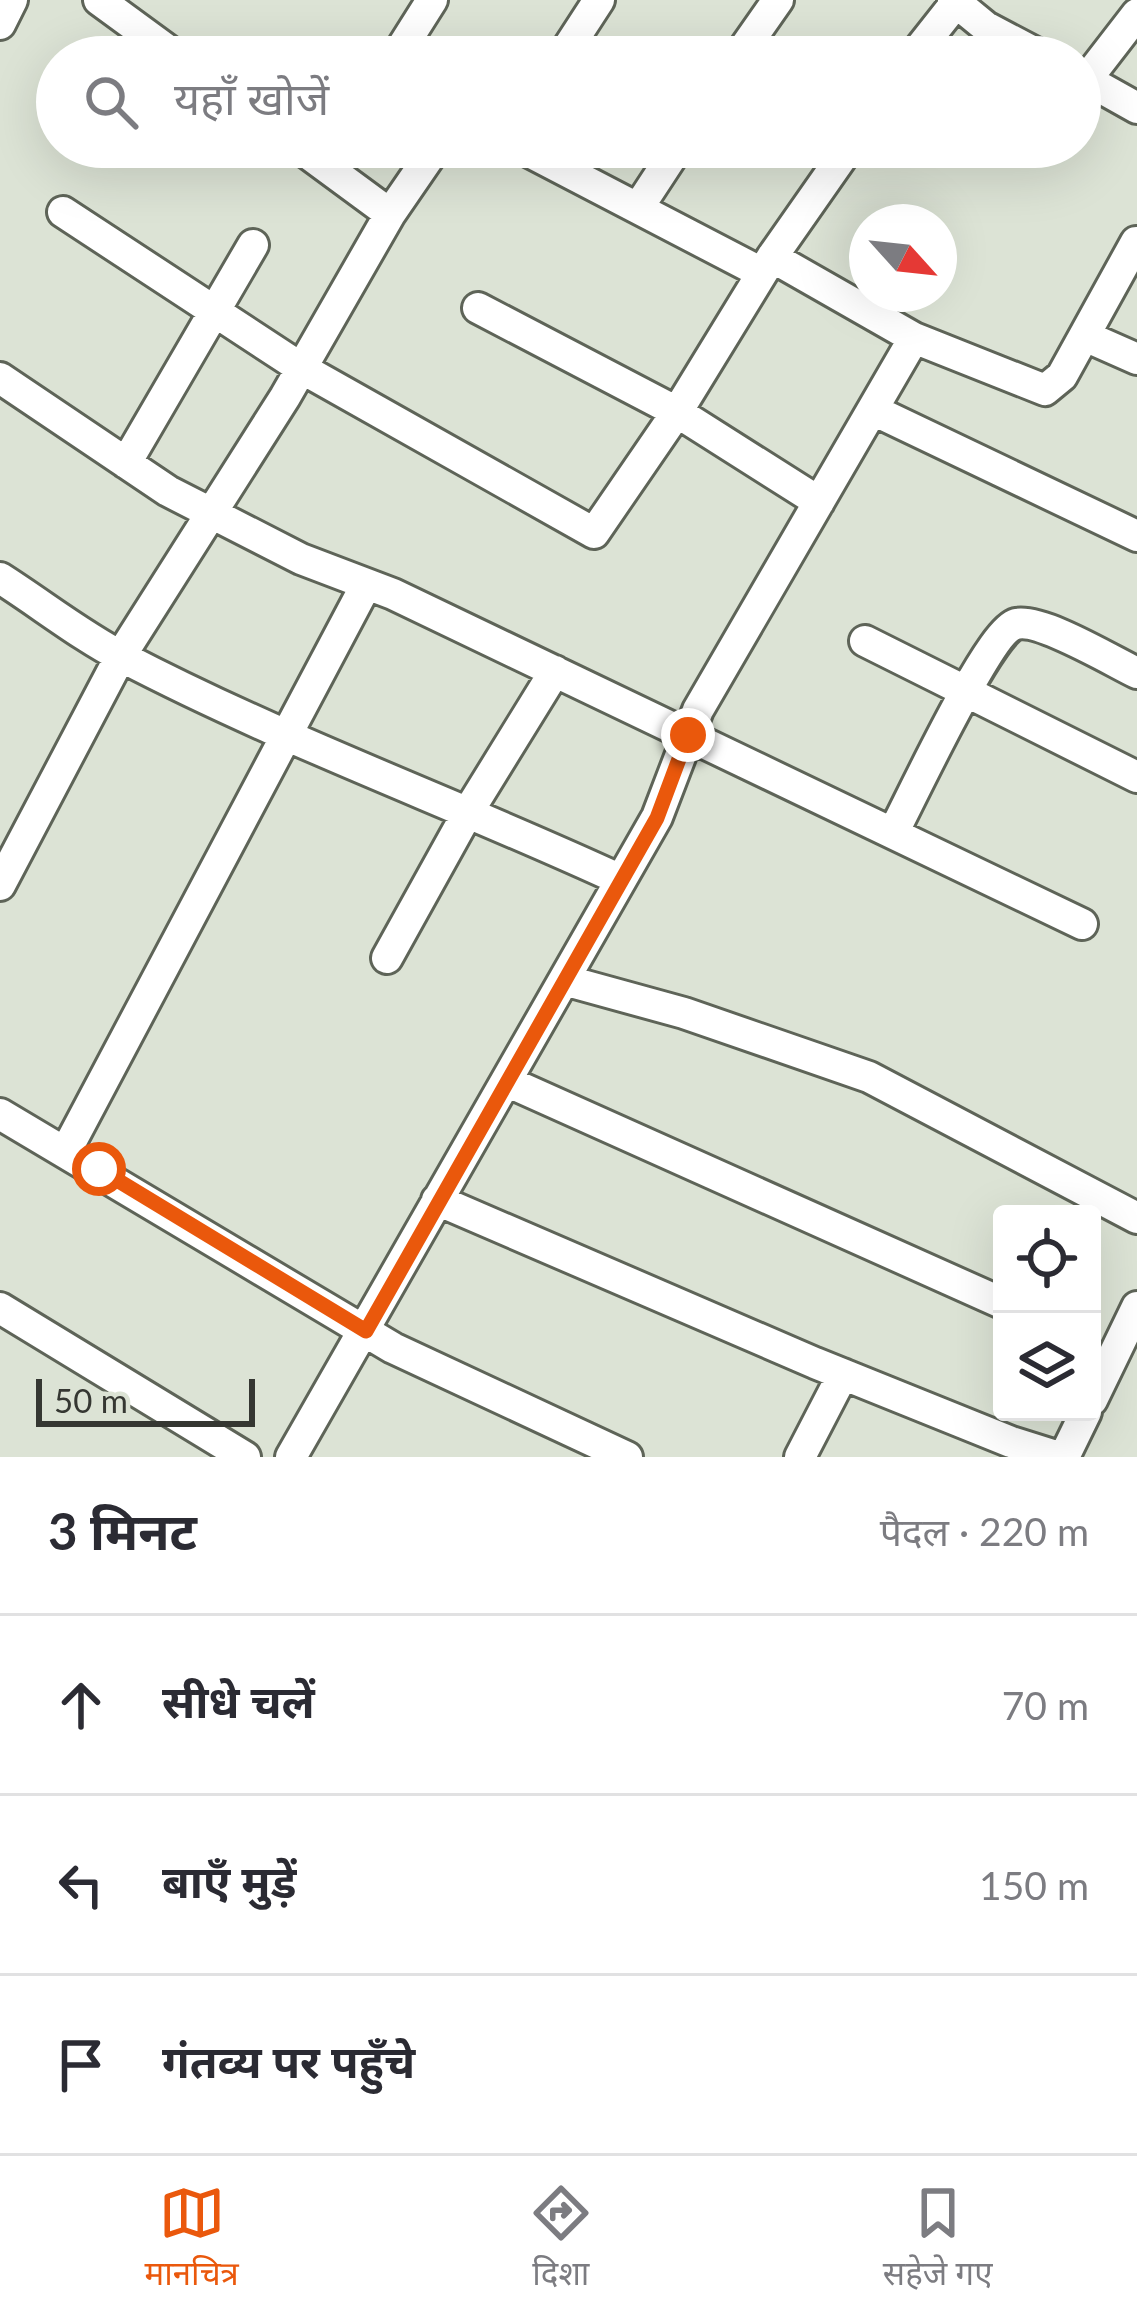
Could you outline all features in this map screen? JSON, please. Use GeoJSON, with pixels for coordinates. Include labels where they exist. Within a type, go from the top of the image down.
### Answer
{"type":"FeatureCollection","features":[{"type":"Feature","properties":{"kind":"street"},"geometry":{"type":"LineString","coordinates":[[0,24],[13,0]]}},
{"type":"Feature","properties":{"kind":"street"},"geometry":{"type":"LineString","coordinates":[[99,0],[148,36]]}},
{"type":"Feature","properties":{"kind":"street"},"geometry":{"type":"LineString","coordinates":[[409,36],[432,0]]}},
{"type":"Feature","properties":{"kind":"street"},"geometry":{"type":"LineString","coordinates":[[576,36],[599,0]]}},
{"type":"Feature","properties":{"kind":"street"},"geometry":{"type":"LineString","coordinates":[[753,36],[778,0]]}},
{"type":"Feature","properties":{"kind":"street"},"geometry":{"type":"LineString","coordinates":[[929,36],[955,1],[1003,36]]}},
{"type":"Feature","properties":{"kind":"street"},"geometry":{"type":"LineString","coordinates":[[1101,57],[1137,14]]}},
{"type":"Feature","properties":{"kind":"street"},"geometry":{"type":"LineString","coordinates":[[1101,88],[1137,108]]}},
{"type":"Feature","properties":{"kind":"street"},"geometry":{"type":"LineString","coordinates":[[328,168],[390,214]]}},
{"type":"Feature","properties":{"kind":"street"},"geometry":{"type":"LineString","coordinates":[[0,885],[120,657],[422,168]]}},
{"type":"Feature","properties":{"kind":"street"},"geometry":{"type":"LineString","coordinates":[[561,168],[914,338],[1045,390],[1062,376],[1136,242]]}},
{"type":"Feature","properties":{"kind":"street"},"geometry":{"type":"LineString","coordinates":[[638,208],[664,168]]}},
{"type":"Feature","properties":{"kind":"street"},"geometry":{"type":"LineString","coordinates":[[63,212],[301,368],[594,533],[835,168]]}},
{"type":"Feature","properties":{"kind":"street"},"geometry":{"type":"LineString","coordinates":[[126,463],[253,245]]}},
{"type":"Feature","properties":{"kind":"street"},"geometry":{"type":"LineString","coordinates":[[478,308],[677,412],[819,502]]}},
{"type":"Feature","properties":{"kind":"street"},"geometry":{"type":"LineString","coordinates":[[1084,336],[1137,359]]}},
{"type":"Feature","properties":{"kind":"street"},"geometry":{"type":"LineString","coordinates":[[291,1457],[657,818],[698,710],[914,338]]}},
{"type":"Feature","properties":{"kind":"street"},"geometry":{"type":"LineString","coordinates":[[0,379],[126,463],[301,559],[393,594],[1082,924]]}},
{"type":"Feature","properties":{"kind":"street"},"geometry":{"type":"LineString","coordinates":[[872,410],[1137,536]]}},
{"type":"Feature","properties":{"kind":"street"},"geometry":{"type":"LineString","coordinates":[[0,578],[120,657],[621,880]]}},
{"type":"Feature","properties":{"kind":"street"},"geometry":{"type":"LineString","coordinates":[[66,1151],[366,585]]}},
{"type":"Feature","properties":{"kind":"street"},"geometry":{"type":"LineString","coordinates":[[893,833],[966,691],[1003,632],[1016,624],[1039,627],[1137,673]]}},
{"type":"Feature","properties":{"kind":"street"},"geometry":{"type":"LineString","coordinates":[[865,640],[1137,777]]}},
{"type":"Feature","properties":{"kind":"street"},"geometry":{"type":"LineString","coordinates":[[387,958],[468,812],[555,671]]}},
{"type":"Feature","properties":{"kind":"street"},"geometry":{"type":"LineString","coordinates":[[564,980],[724,1026],[868,1077],[1137,1218]]}},
{"type":"Feature","properties":{"kind":"street"},"geometry":{"type":"LineString","coordinates":[[506,1081],[993,1299]]}},
{"type":"Feature","properties":{"kind":"street"},"geometry":{"type":"LineString","coordinates":[[0,1114],[394,1348],[627,1457]]}},
{"type":"Feature","properties":{"kind":"street"},"geometry":{"type":"LineString","coordinates":[[437,1200],[843,1374],[1007,1450],[1062,1457],[1081,1421]]}},
{"type":"Feature","properties":{"kind":"street"},"geometry":{"type":"LineString","coordinates":[[1101,1381],[1137,1307]]}},
{"type":"Feature","properties":{"kind":"street"},"geometry":{"type":"LineString","coordinates":[[0,1308],[244,1457]]}},
{"type":"Feature","properties":{"kind":"street"},"geometry":{"type":"LineString","coordinates":[[800,1457],[843,1374]]}},
{"type":"Feature","properties":{"kind":"route"},"geometry":{"type":"LineString","coordinates":[[99,1169],[366,1331],[657,818],[688,735]]}}]}
